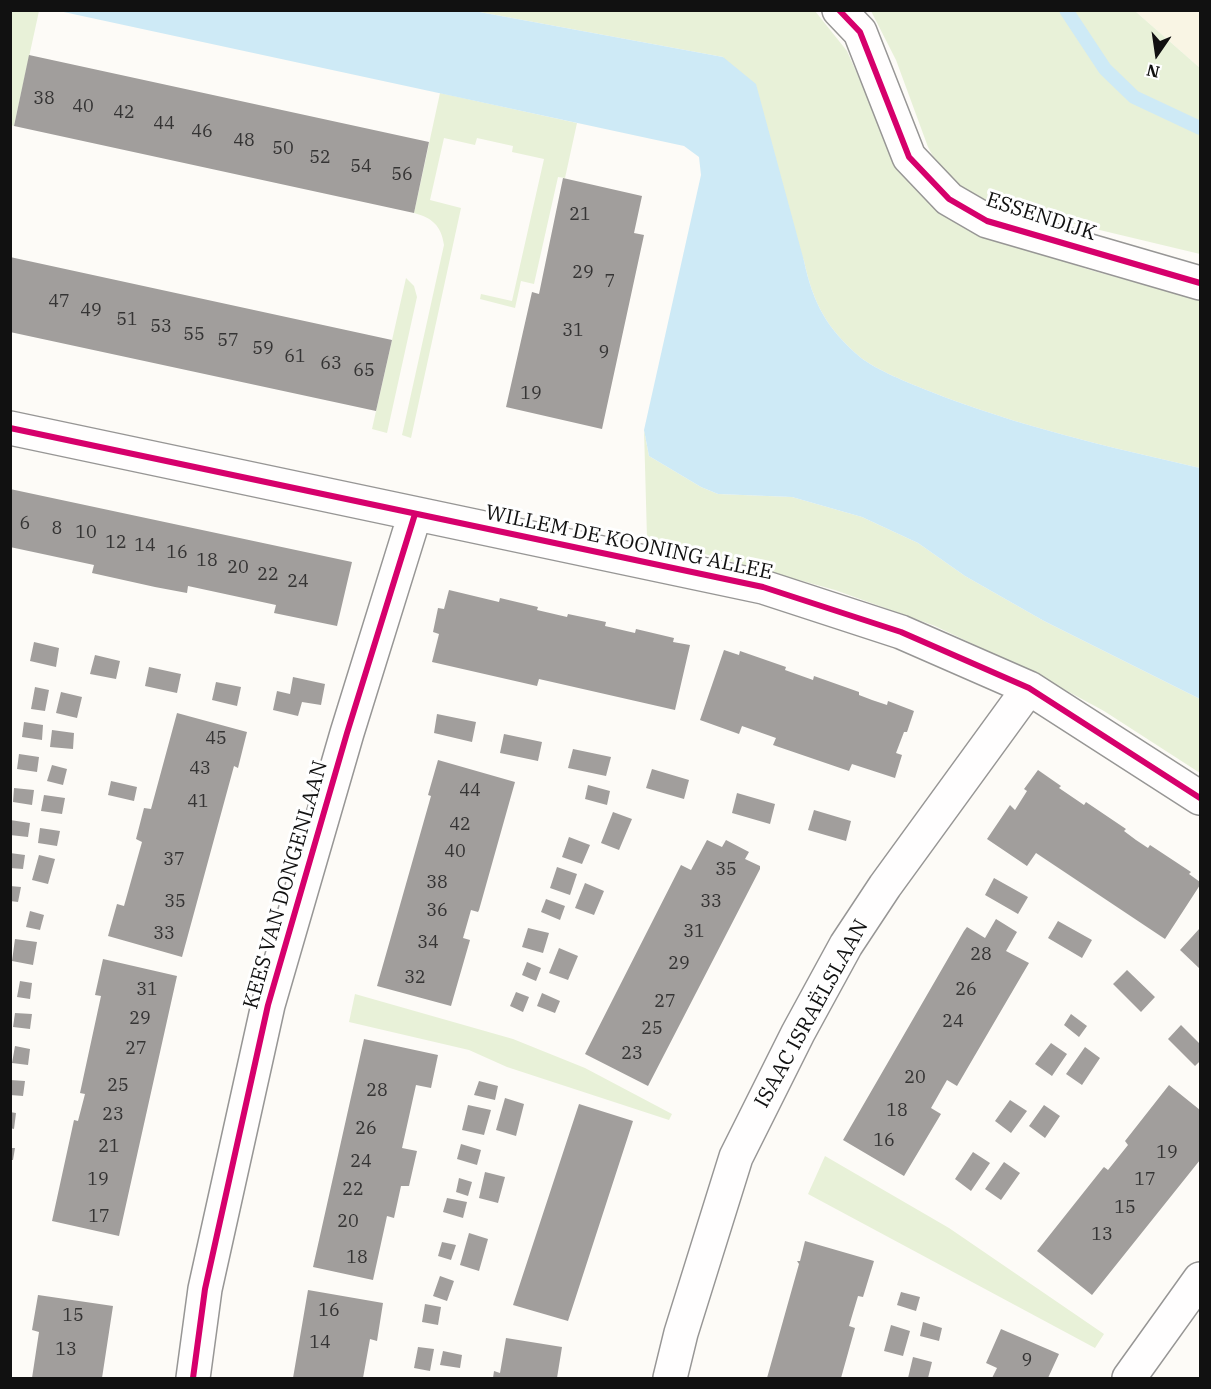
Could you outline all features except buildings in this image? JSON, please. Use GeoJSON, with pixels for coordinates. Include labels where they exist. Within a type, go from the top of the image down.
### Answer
{"type":"FeatureCollection","features":[{"type":"Feature","properties":{"kind":"street","name":"ESSENDIJK"},"geometry":{"type":"LineString","coordinates":[[839,10],[860,32],[909,157],[949,199],[987,221],[1200,283]]}},
{"type":"Feature","properties":{"kind":"street","name":"WILLEM DE KOONING ALLEE"},"geometry":{"type":"LineString","coordinates":[[10,428],[763,587],[901,632],[1029,688],[1200,798]]}},
{"type":"Feature","properties":{"kind":"street","name":"KEES VAN DONGENLAAN"},"geometry":{"type":"LineString","coordinates":[[193,1378],[205,1289],[268,1005],[344,744],[415,513]]}},
{"type":"Feature","properties":{"kind":"street","name":"ISAAC ISRAËLSLAAN"},"geometry":{"type":"LineString","coordinates":[[670,1378],[681,1334],[736,1157],[798,1033],[846,945],[885,886],[1029,688]]}},
{"type":"Feature","properties":{"kind":"street"},"geometry":{"type":"LineString","coordinates":[[1129,1378],[1200,1279]]}},
{"type":"Feature","properties":{"kind":"shaded area"},"geometry":{"type":"Polygon","coordinates":[[[1135,11],[1200,11],[1200,68],[1135,11]]]}},
{"type":"Feature","properties":{"kind":"green space"},"geometry":{"type":"Polygon","coordinates":[[[11,11],[39,11],[14,126],[11,125],[11,11]]]}},
{"type":"Feature","properties":{"kind":"green space"},"geometry":{"type":"Polygon","coordinates":[[[474,11],[815,11],[847,51],[896,161],[1011,244],[1090,270],[1200,300],[1200,468],[1097,444],[996,415],[903,380],[875,367],[848,347],[830,325],[817,302],[804,261],[723,57],[474,11]]]}},
{"type":"Feature","properties":{"kind":"green space"},"geometry":{"type":"Polygon","coordinates":[[[871,11],[1135,11],[1200,68],[1200,254],[970,199],[947,183],[928,147],[896,60],[871,11]]]}},
{"type":"Feature","properties":{"kind":"green space"},"geometry":{"type":"Polygon","coordinates":[[[440,93],[577,123],[565,178],[558,177],[534,284],[521,281],[515,308],[480,299],[481,294],[512,301],[544,159],[512,152],[513,146],[477,138],[475,145],[444,138],[430,200],[461,208],[411,438],[402,435],[444,245],[441,232],[435,223],[414,213],[440,93]]]}},
{"type":"Feature","properties":{"kind":"green space"},"geometry":{"type":"Polygon","coordinates":[[[406,278],[414,286],[417,297],[387,433],[372,429],[406,278]]]}},
{"type":"Feature","properties":{"kind":"green space"},"geometry":{"type":"Polygon","coordinates":[[[644,430],[649,456],[701,487],[718,494],[792,497],[862,517],[918,543],[965,576],[1044,621],[1200,699],[1200,773],[1104,711],[1032,672],[935,626],[835,590],[647,538],[644,430]]]}},
{"type":"Feature","properties":{"kind":"green space"},"geometry":{"type":"Polygon","coordinates":[[[355,994],[513,1039],[585,1068],[672,1114],[669,1120],[507,1067],[469,1050],[349,1022],[355,994]]]}},
{"type":"Feature","properties":{"kind":"green space"},"geometry":{"type":"Polygon","coordinates":[[[825,1156],[949,1228],[1104,1334],[1095,1348],[808,1194],[825,1156]]]}},
{"type":"Feature","properties":{"kind":"water"},"geometry":{"type":"Polygon","coordinates":[[[59,11],[474,11],[723,57],[756,84],[812,290],[823,314],[848,347],[875,367],[903,380],[996,415],[1097,444],[1200,468],[1200,699],[1044,621],[965,576],[918,543],[862,517],[792,497],[718,494],[701,487],[649,456],[644,430],[701,175],[699,157],[684,146],[59,11]]]}},
{"type":"Feature","properties":{"kind":"waterway"},"geometry":{"type":"LineString","coordinates":[[1066,10],[1105,69],[1134,97],[1200,128]]}},
{"type":"Feature","properties":{"kind":"cycle path"},"geometry":{"type":"LineString","coordinates":[[839,10],[860,32],[909,157],[949,199],[987,221],[1200,283]]}},
{"type":"Feature","properties":{"kind":"cycle path"},"geometry":{"type":"LineString","coordinates":[[10,428],[763,587],[901,632],[1029,688],[1200,798]]}},
{"type":"Feature","properties":{"kind":"cycle path"},"geometry":{"type":"LineString","coordinates":[[193,1378],[205,1289],[268,1005],[347,733],[415,514]]}}]}
